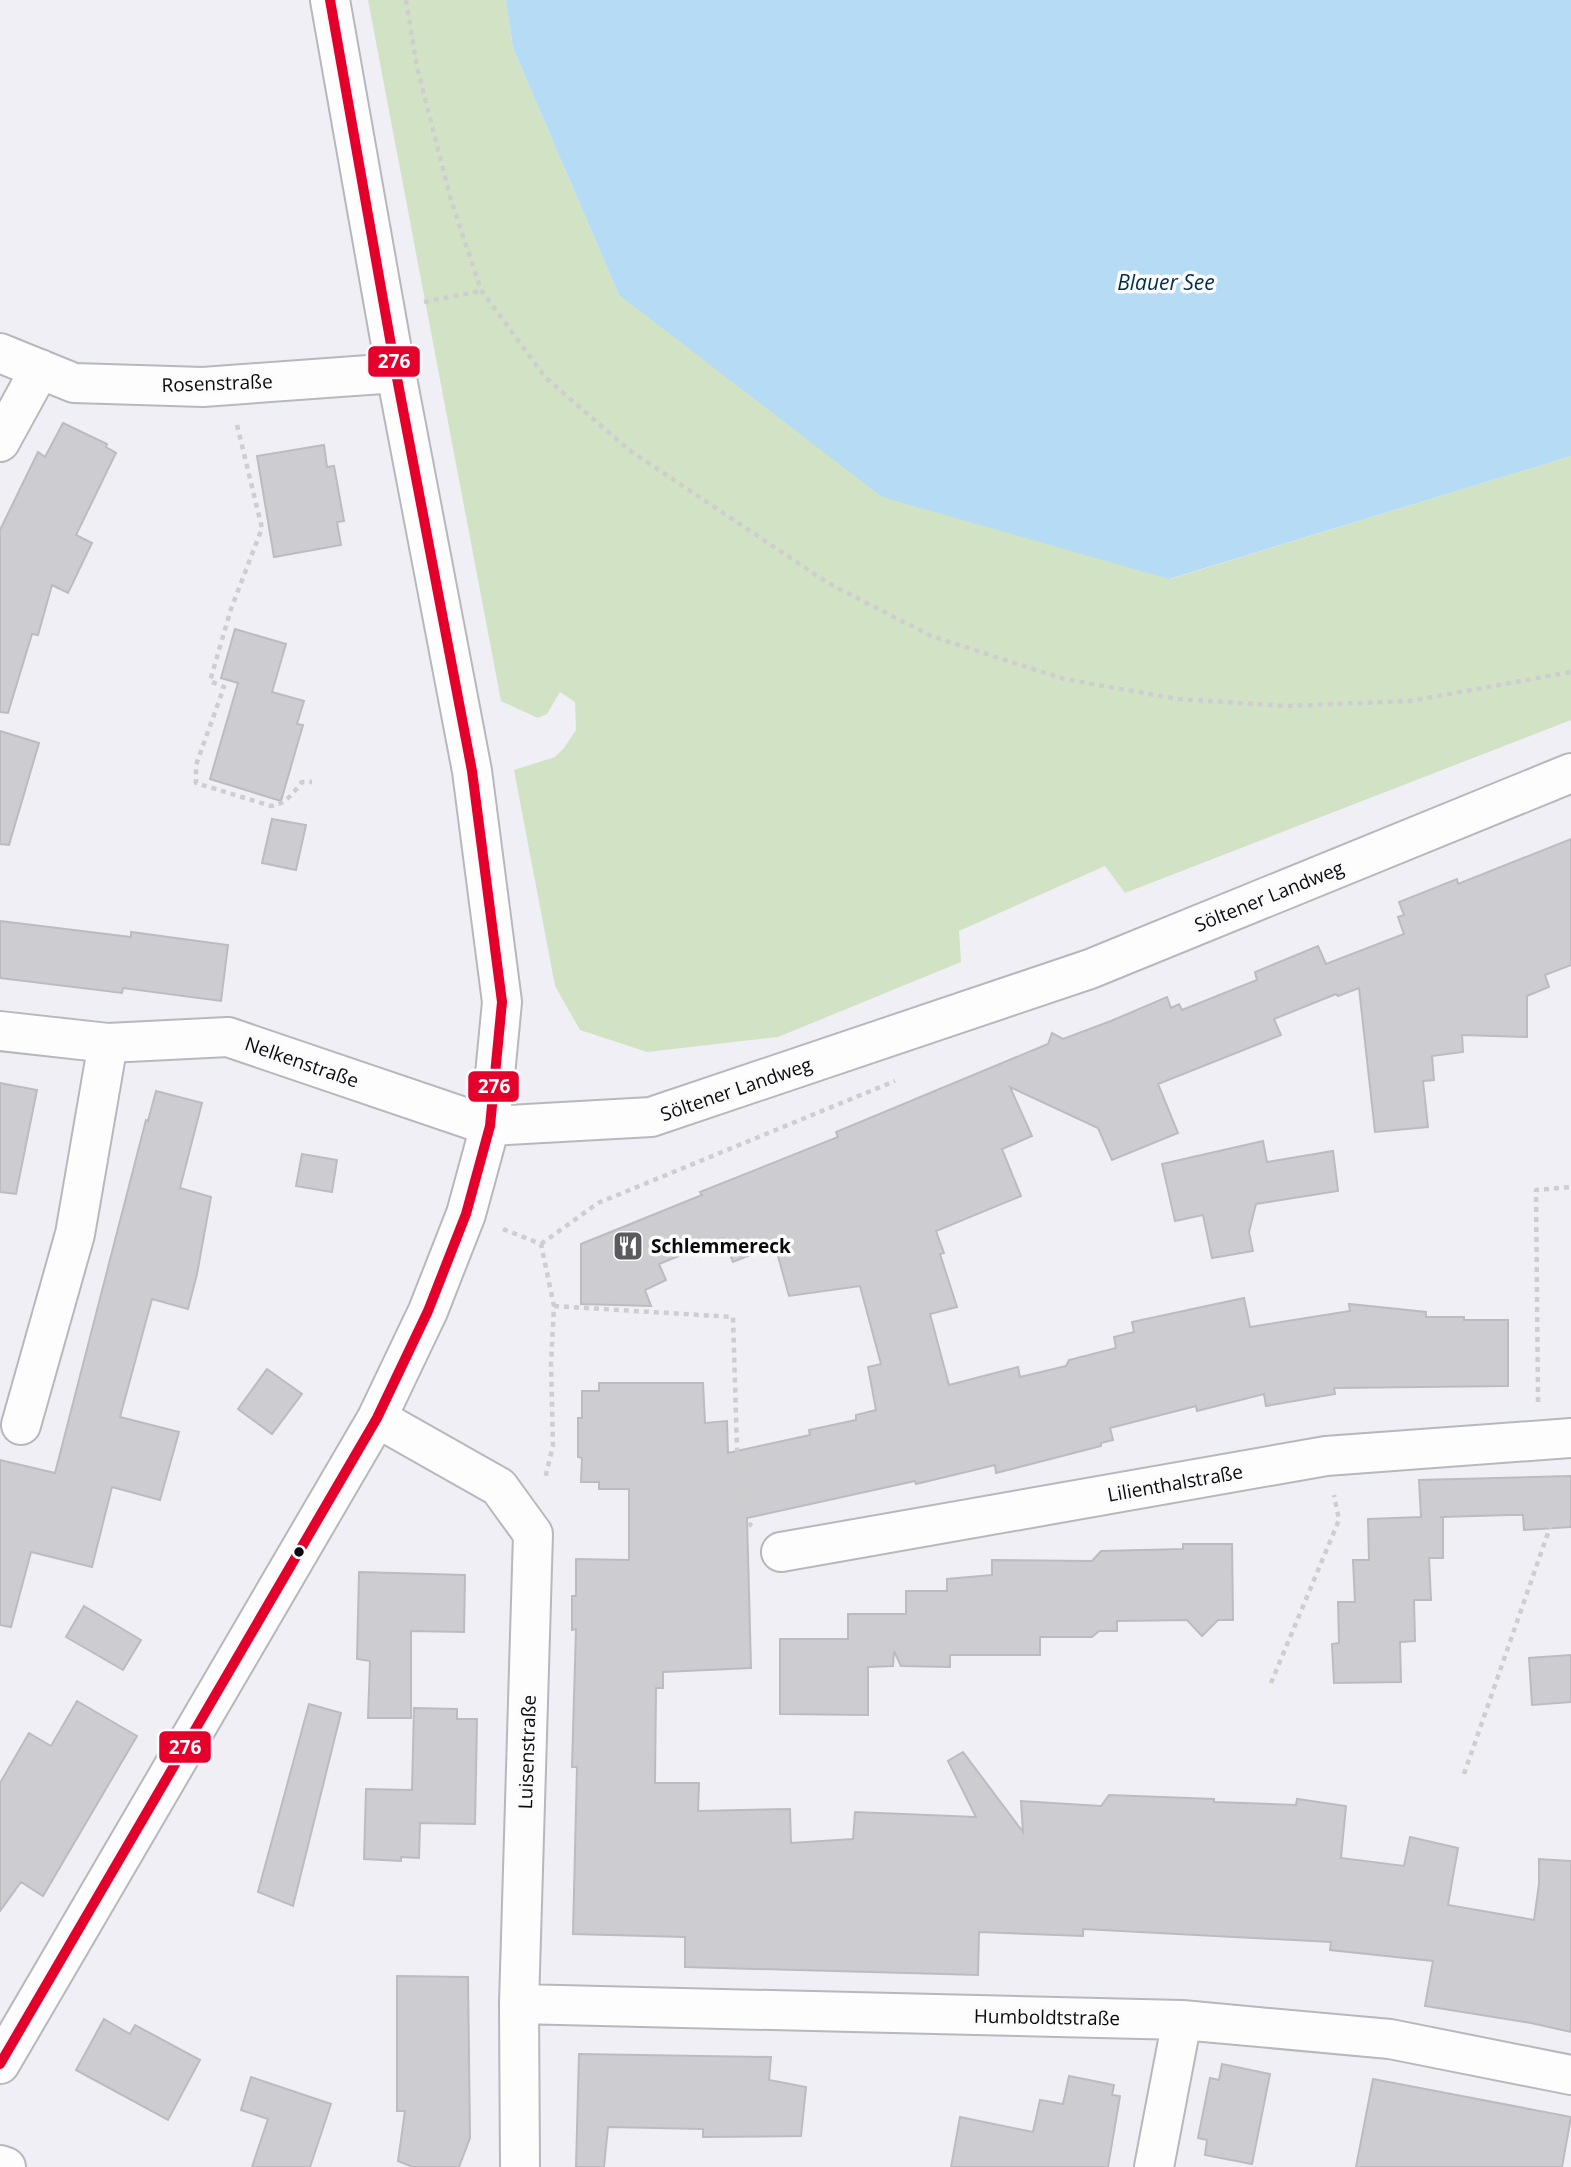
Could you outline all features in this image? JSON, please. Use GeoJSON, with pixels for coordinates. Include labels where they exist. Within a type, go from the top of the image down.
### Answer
{"type":"FeatureCollection","features":[{"type":"Feature","properties":{"kind":"street"},"geometry":{"type":"LineString","coordinates":[[0,2064],[377,1418],[428,1311],[466,1214],[490,1126],[502,1002],[472,771],[396,373],[330,0]]}},
{"type":"Feature","properties":{"kind":"street","name":"Rosenstraße"},"geometry":{"type":"LineString","coordinates":[[0,353],[74,383],[203,387],[396,373]]}},
{"type":"Feature","properties":{"kind":"street"},"geometry":{"type":"LineString","coordinates":[[0,442],[40,369]]}},
{"type":"Feature","properties":{"kind":"street","name":"Söltener Landweg"},"geometry":{"type":"LineString","coordinates":[[490,1126],[651,1117],[1090,969],[1571,774]]}},
{"type":"Feature","properties":{"kind":"street","name":"Nelkenstraße"},"geometry":{"type":"LineString","coordinates":[[0,1031],[107,1043],[228,1037],[490,1126]]}},
{"type":"Feature","properties":{"kind":"street"},"geometry":{"type":"LineString","coordinates":[[20,1425],[75,1234],[107,1043]]}},
{"type":"Feature","properties":{"kind":"street"},"geometry":{"type":"LineString","coordinates":[[377,1418],[499,1487],[533,1534]]}},
{"type":"Feature","properties":{"kind":"street","name":"Lilienthalstraße"},"geometry":{"type":"LineString","coordinates":[[781,1552],[1326,1456],[1553,1439]]}},
{"type":"Feature","properties":{"kind":"street","name":"Luisenstraße"},"geometry":{"type":"LineString","coordinates":[[520,2167],[519,2004],[533,1534]]}},
{"type":"Feature","properties":{"kind":"street","name":"Humboldtstraße"},"geometry":{"type":"LineString","coordinates":[[519,2004],[1182,2020],[1390,2039],[1571,2075]]}},
{"type":"Feature","properties":{"kind":"street"},"geometry":{"type":"LineString","coordinates":[[1154,2167],[1182,2020]]}},
{"type":"Feature","properties":{"kind":"street"},"geometry":{"type":"LineString","coordinates":[[0,2165],[6,2167]]}},
{"type":"Feature","properties":{"kind":"path"},"geometry":{"type":"LineString","coordinates":[[406,0],[417,67],[451,200],[481,290],[545,377],[629,450],[828,583],[931,636],[1064,679],[1178,699],[1287,706],[1410,701],[1571,672]]}},
{"type":"Feature","properties":{"kind":"path"},"geometry":{"type":"LineString","coordinates":[[386,309],[481,290]]}},
{"type":"Feature","properties":{"kind":"path"},"geometry":{"type":"LineString","coordinates":[[228,385],[262,528],[231,609],[210,681],[224,687],[196,765],[196,783],[271,806],[279,805],[291,796],[302,782],[312,782]]}},
{"type":"Feature","properties":{"kind":"path"},"geometry":{"type":"LineString","coordinates":[[1464,1774],[1557,1507],[1535,1190],[1571,1187]]}},
{"type":"Feature","properties":{"kind":"path"},"geometry":{"type":"LineString","coordinates":[[466,1214],[541,1244],[554,1306],[551,1364],[553,1445],[533,1534]]}},
{"type":"Feature","properties":{"kind":"path"},"geometry":{"type":"LineString","coordinates":[[554,1306],[733,1317],[739,1515],[781,1552]]}},
{"type":"Feature","properties":{"kind":"path"},"geometry":{"type":"LineString","coordinates":[[1271,1683],[1339,1520],[1326,1456]]}},
{"type":"Feature","properties":{"kind":"green space"},"geometry":{"type":"Polygon","coordinates":[[[368,0],[506,0],[513,48],[619,295],[1170,579],[1571,456],[1571,720],[1125,893],[1105,866],[959,931],[961,962],[778,1037],[647,1052],[580,1030],[555,986],[514,770],[555,757],[564,748],[576,730],[575,702],[560,692],[547,714],[538,718],[501,701],[368,0]]]}},
{"type":"Feature","properties":{"kind":"water","name":"Blauer See"},"geometry":{"type":"Polygon","coordinates":[[[506,0],[1571,0],[1571,456],[1169,579],[882,497],[619,295],[513,48],[506,0]]]}},
{"type":"Feature","properties":{"kind":"building"},"geometry":{"type":"Polygon","coordinates":[[[63,423],[107,444],[106,447],[116,453],[76,535],[92,543],[68,593],[52,585],[38,635],[32,634],[8,713],[0,712],[0,530],[38,452],[45,457],[63,423]]]}},
{"type":"Feature","properties":{"kind":"building"},"geometry":{"type":"Polygon","coordinates":[[[324,445],[327,467],[334,466],[344,521],[337,522],[341,545],[274,557],[257,456],[324,445]]]}},
{"type":"Feature","properties":{"kind":"building"},"geometry":{"type":"Polygon","coordinates":[[[235,629],[286,644],[272,692],[304,701],[297,724],[303,725],[281,801],[210,779],[238,683],[221,678],[235,629]]]}},
{"type":"Feature","properties":{"kind":"building"},"geometry":{"type":"Polygon","coordinates":[[[0,731],[39,743],[9,845],[0,844],[0,731]]]}},
{"type":"Feature","properties":{"kind":"building"},"geometry":{"type":"Polygon","coordinates":[[[272,819],[306,825],[296,870],[262,863],[272,819]]]}},
{"type":"Feature","properties":{"kind":"building"},"geometry":{"type":"Polygon","coordinates":[[[1571,839],[1571,965],[1545,975],[1549,987],[1527,996],[1527,1037],[1462,1035],[1463,1052],[1432,1056],[1434,1080],[1423,1081],[1428,1127],[1375,1132],[1359,988],[1338,996],[1336,994],[1274,1019],[1281,1035],[1158,1084],[1178,1133],[1112,1160],[1098,1128],[1010,1087],[1032,1136],[1002,1149],[1021,1196],[936,1231],[944,1253],[940,1254],[957,1307],[930,1314],[949,1385],[1018,1367],[1020,1377],[1066,1366],[1069,1360],[1116,1348],[1114,1337],[1134,1332],[1132,1322],[1244,1298],[1250,1327],[1350,1311],[1349,1304],[1426,1312],[1426,1317],[1508,1320],[1508,1386],[1334,1388],[1335,1394],[1266,1406],[1264,1394],[1197,1411],[1196,1406],[1110,1428],[1113,1440],[1101,1443],[1101,1446],[996,1473],[995,1465],[747,1518],[751,1668],[663,1672],[663,1688],[656,1688],[655,1783],[699,1783],[698,1811],[790,1809],[791,1843],[853,1839],[855,1812],[976,1817],[948,1761],[963,1752],[1023,1832],[1021,1801],[1101,1806],[1109,1795],[1296,1805],[1297,1799],[1346,1806],[1341,1858],[1404,1866],[1410,1837],[1458,1848],[1448,1905],[1534,1920],[1539,1859],[1571,1861],[1571,2032],[1425,2006],[1433,1961],[1330,1950],[1331,1942],[1083,1929],[1083,1936],[979,1932],[978,1975],[685,1967],[685,1937],[573,1934],[577,1767],[572,1767],[576,1629],[572,1630],[572,1596],[576,1596],[576,1559],[629,1560],[629,1489],[599,1489],[599,1482],[581,1482],[582,1458],[578,1457],[578,1418],[582,1418],[582,1391],[599,1391],[599,1383],[703,1383],[705,1423],[727,1421],[728,1453],[810,1435],[809,1430],[856,1420],[856,1415],[876,1410],[868,1367],[881,1364],[860,1286],[789,1296],[775,1245],[733,1262],[723,1238],[659,1264],[666,1280],[645,1290],[651,1306],[581,1304],[581,1244],[702,1195],[700,1192],[838,1137],[836,1132],[1048,1044],[1052,1033],[1063,1039],[1167,997],[1171,1008],[1179,1004],[1182,1010],[1257,980],[1255,972],[1318,946],[1326,964],[1404,934],[1398,917],[1404,915],[1399,902],[1457,879],[1458,884],[1571,839]]]}},
{"type":"Feature","properties":{"kind":"building"},"geometry":{"type":"Polygon","coordinates":[[[0,921],[131,937],[131,932],[228,945],[221,1001],[123,988],[122,993],[0,978],[0,921]]]}},
{"type":"Feature","properties":{"kind":"building"},"geometry":{"type":"Polygon","coordinates":[[[0,1083],[37,1090],[16,1194],[0,1192],[0,1083]]]}},
{"type":"Feature","properties":{"kind":"building"},"geometry":{"type":"Polygon","coordinates":[[[156,1091],[202,1103],[180,1188],[211,1197],[188,1309],[152,1299],[120,1417],[179,1432],[160,1500],[112,1487],[92,1567],[31,1552],[11,1627],[0,1625],[0,1460],[55,1473],[146,1120],[148,1121],[156,1091]]]}},
{"type":"Feature","properties":{"kind":"building"},"geometry":{"type":"Polygon","coordinates":[[[1263,1141],[1267,1162],[1333,1151],[1338,1191],[1256,1204],[1249,1232],[1253,1251],[1212,1258],[1203,1215],[1175,1221],[1162,1164],[1263,1141]]]}},
{"type":"Feature","properties":{"kind":"building"},"geometry":{"type":"Polygon","coordinates":[[[302,1154],[337,1160],[332,1192],[296,1186],[302,1154]]]}},
{"type":"Feature","properties":{"kind":"building"},"geometry":{"type":"Polygon","coordinates":[[[267,1369],[302,1394],[272,1434],[238,1409],[267,1369]]]}},
{"type":"Feature","properties":{"kind":"building"},"geometry":{"type":"Polygon","coordinates":[[[1571,1476],[1571,1527],[1524,1530],[1523,1515],[1440,1517],[1443,1517],[1443,1558],[1429,1558],[1431,1600],[1414,1600],[1415,1641],[1400,1642],[1401,1682],[1334,1683],[1332,1644],[1339,1643],[1338,1602],[1355,1602],[1353,1560],[1369,1560],[1368,1519],[1421,1517],[1419,1480],[1571,1476]]]}},
{"type":"Feature","properties":{"kind":"building"},"geometry":{"type":"Polygon","coordinates":[[[1183,1544],[1232,1544],[1233,1620],[1218,1620],[1202,1636],[1187,1620],[1117,1621],[1117,1631],[1099,1631],[1092,1637],[1040,1637],[1040,1655],[950,1655],[950,1667],[901,1666],[894,1651],[893,1666],[868,1667],[868,1715],[780,1714],[780,1639],[848,1639],[848,1614],[906,1614],[906,1591],[947,1591],[947,1579],[992,1575],[992,1560],[1092,1561],[1101,1551],[1183,1549],[1183,1544]]]}},
{"type":"Feature","properties":{"kind":"building"},"geometry":{"type":"Polygon","coordinates":[[[359,1572],[465,1575],[464,1632],[411,1631],[411,1718],[368,1718],[370,1661],[357,1659],[359,1572]]]}},
{"type":"Feature","properties":{"kind":"building"},"geometry":{"type":"Polygon","coordinates":[[[84,1606],[141,1640],[123,1670],[66,1637],[84,1606]]]}},
{"type":"Feature","properties":{"kind":"building"},"geometry":{"type":"Polygon","coordinates":[[[1571,1655],[1571,1702],[1532,1705],[1529,1658],[1571,1655]]]}},
{"type":"Feature","properties":{"kind":"building"},"geometry":{"type":"Polygon","coordinates":[[[77,1701],[137,1736],[43,1896],[21,1882],[0,1911],[0,1783],[29,1733],[51,1746],[77,1701]]]}},
{"type":"Feature","properties":{"kind":"building"},"geometry":{"type":"Polygon","coordinates":[[[309,1704],[341,1713],[293,1906],[258,1892],[309,1704]]]}},
{"type":"Feature","properties":{"kind":"building"},"geometry":{"type":"Polygon","coordinates":[[[414,1708],[457,1709],[457,1719],[477,1719],[475,1824],[420,1823],[419,1858],[401,1857],[401,1861],[364,1859],[366,1789],[412,1790],[414,1708]]]}},
{"type":"Feature","properties":{"kind":"building"},"geometry":{"type":"Polygon","coordinates":[[[397,1976],[468,1977],[470,2138],[459,2167],[413,2167],[398,2161],[405,2111],[397,2111],[397,1976]]]}},
{"type":"Feature","properties":{"kind":"building"},"geometry":{"type":"Polygon","coordinates":[[[104,2019],[130,2034],[135,2025],[200,2060],[168,2120],[76,2070],[104,2019]]]}},
{"type":"Feature","properties":{"kind":"building"},"geometry":{"type":"Polygon","coordinates":[[[579,2054],[771,2057],[769,2080],[806,2087],[801,2136],[703,2137],[703,2129],[608,2127],[604,2167],[576,2167],[579,2054]]]}},
{"type":"Feature","properties":{"kind":"building"},"geometry":{"type":"Polygon","coordinates":[[[1222,2064],[1270,2074],[1252,2164],[1205,2155],[1207,2140],[1198,2138],[1210,2078],[1219,2080],[1222,2064]]]}},
{"type":"Feature","properties":{"kind":"building"},"geometry":{"type":"Polygon","coordinates":[[[1069,2076],[1114,2085],[1112,2095],[1120,2096],[1108,2167],[951,2167],[960,2117],[1033,2132],[1040,2100],[1063,2104],[1069,2076]]]}},
{"type":"Feature","properties":{"kind":"building"},"geometry":{"type":"Polygon","coordinates":[[[251,2077],[331,2104],[310,2167],[252,2167],[268,2119],[241,2110],[251,2077]]]}},
{"type":"Feature","properties":{"kind":"building"},"geometry":{"type":"Polygon","coordinates":[[[1373,2079],[1571,2117],[1562,2167],[1356,2167],[1373,2079]]]}},
{"type":"Feature","properties":{"kind":"transit line","name":"276"},"geometry":{"type":"LineString","coordinates":[[0,2064],[377,1418],[428,1311],[466,1214],[490,1126],[502,1002],[472,771],[396,373],[330,0]]}},
{"type":"Feature","properties":{"kind":"place","name":"Schlemmereck"},"geometry":{"type":"Point","coordinates":[628,1246]}}]}
